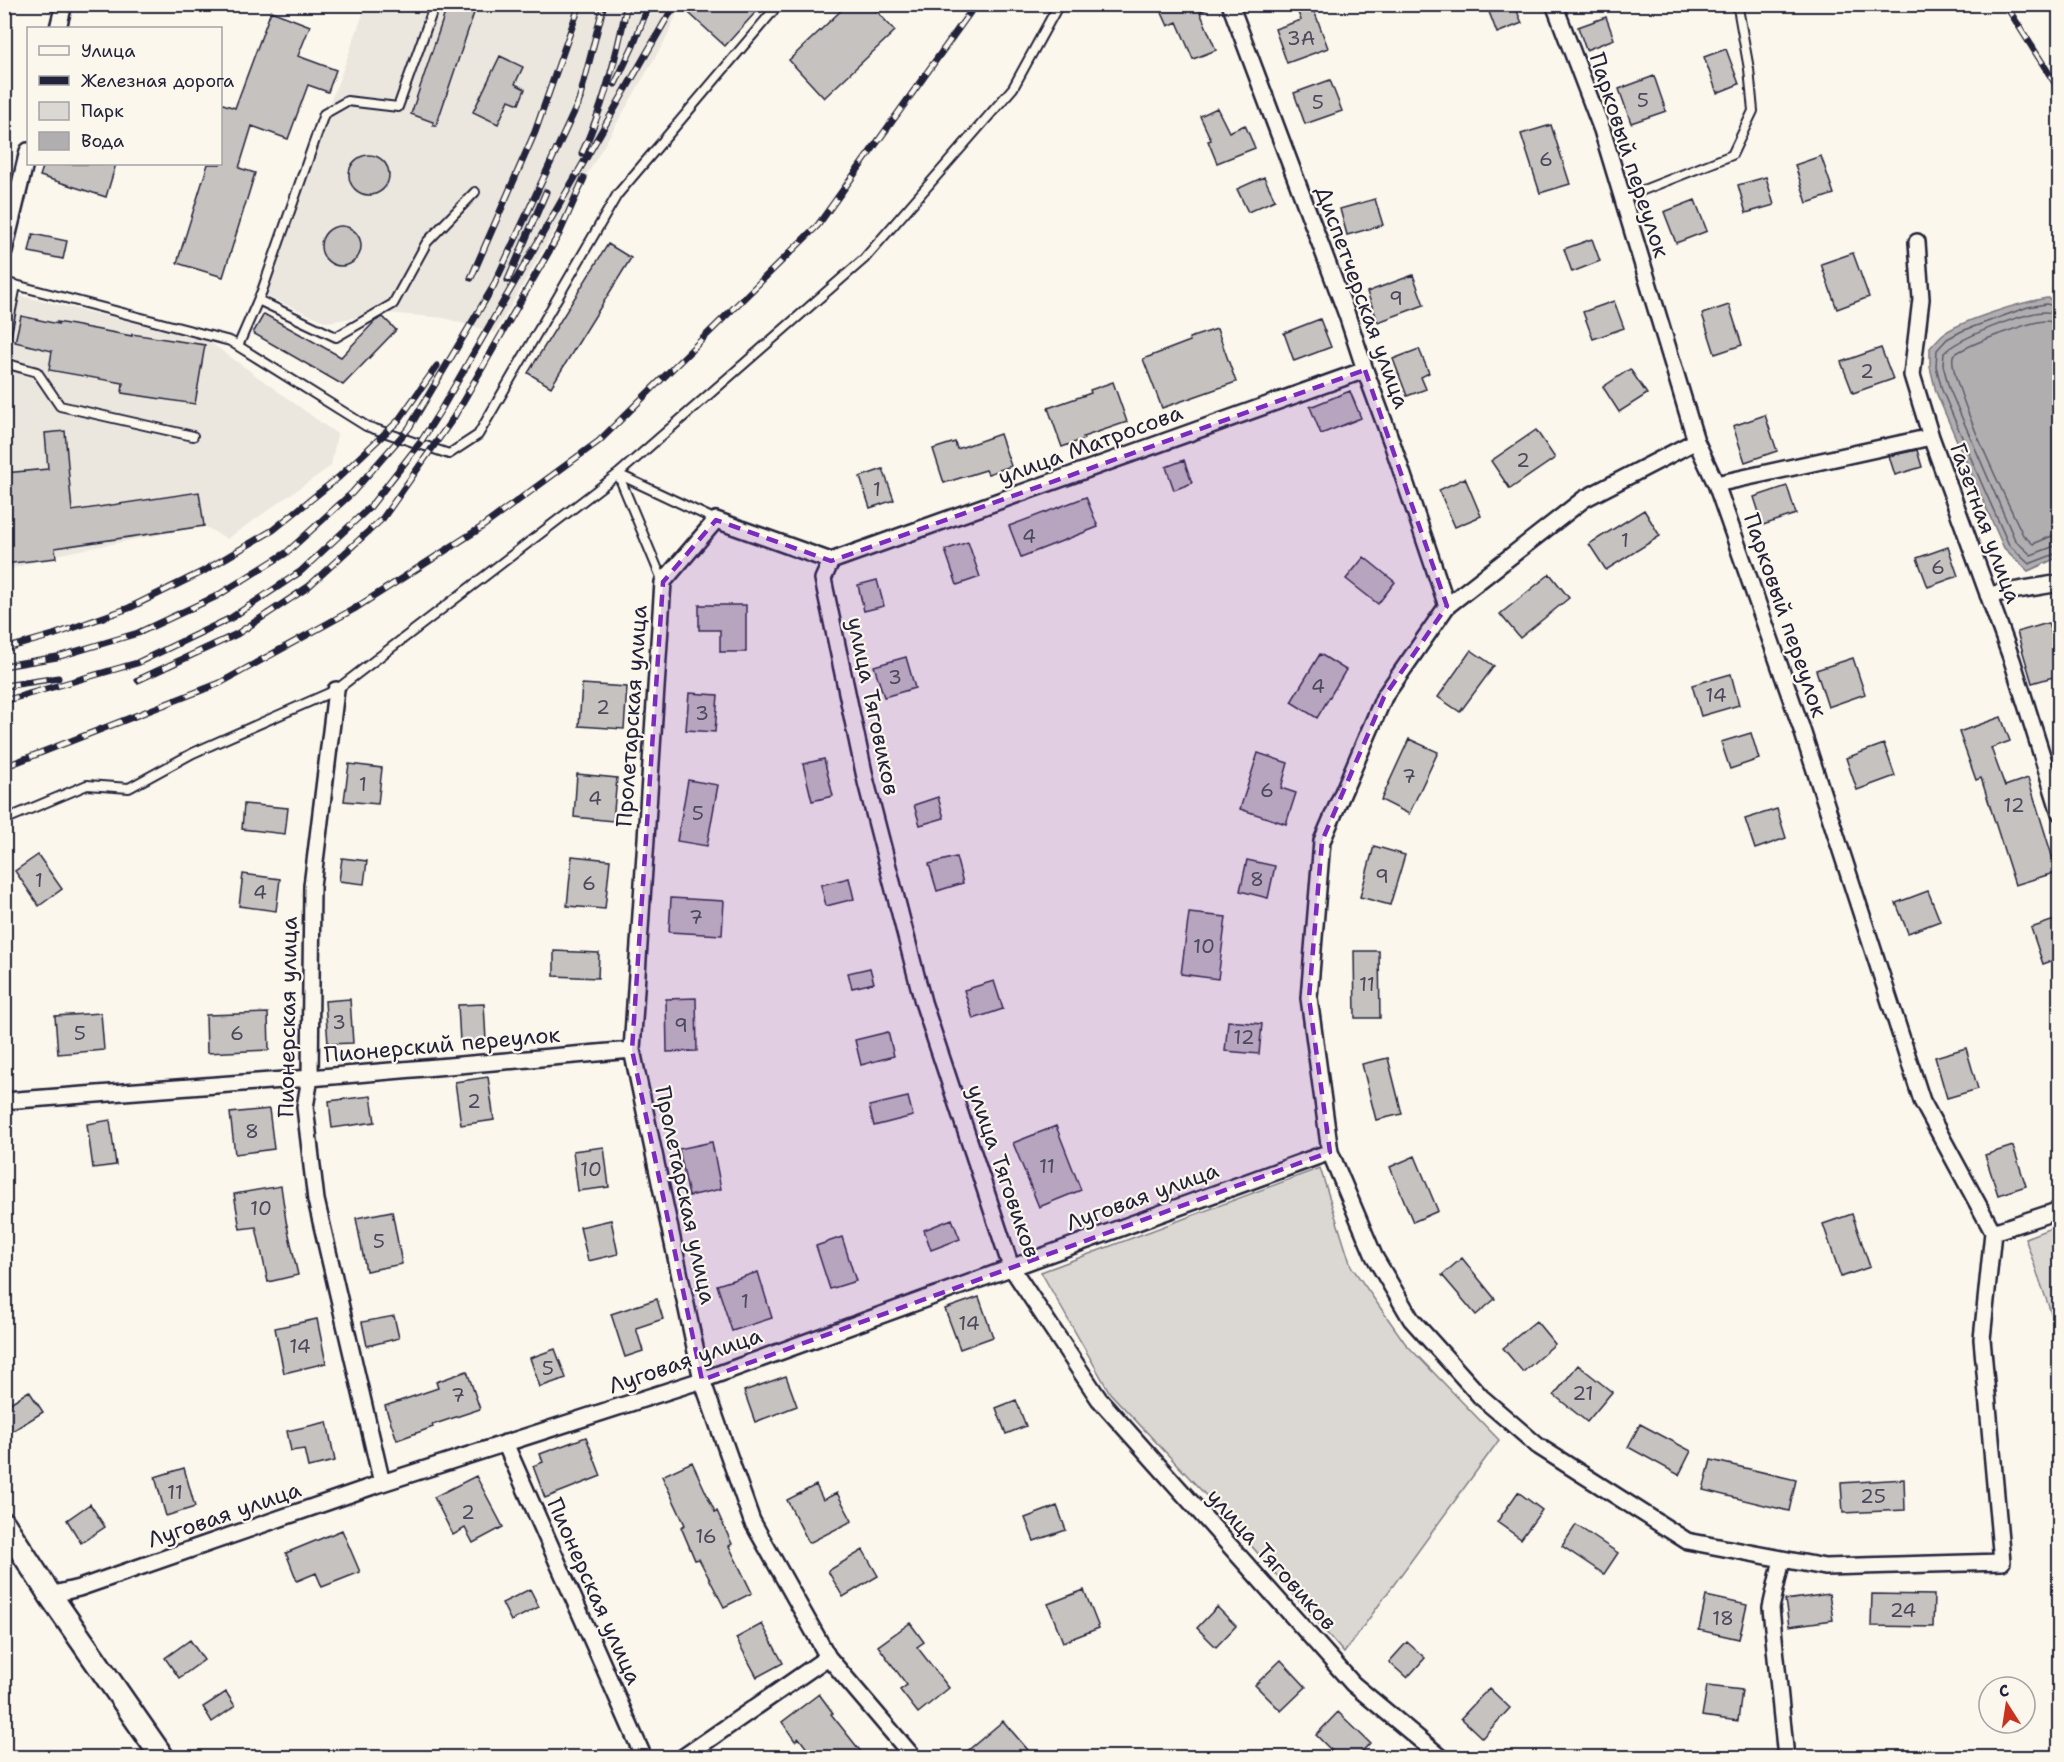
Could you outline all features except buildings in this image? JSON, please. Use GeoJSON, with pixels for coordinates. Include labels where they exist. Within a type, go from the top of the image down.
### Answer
{"type":"FeatureCollection","features":[{"type":"Feature","properties":{"kind":"main road"},"geometry":{"type":"LineString","coordinates":[[4,1524],[50,1595],[164,1758]]}},
{"type":"Feature","properties":{"kind":"street"},"geometry":{"type":"LineString","coordinates":[[58,27],[64,4]]}},
{"type":"Feature","properties":{"kind":"street","name":"Диспетчерская улица"},"geometry":{"type":"LineString","coordinates":[[1230,4],[1347,315],[1394,446],[1447,606]]}},
{"type":"Feature","properties":{"kind":"street","name":"Парковый переулок"},"geometry":{"type":"LineString","coordinates":[[1554,4],[1602,130],[1696,441],[1716,484],[1801,727],[1922,1101],[1993,1232]]}},
{"type":"Feature","properties":{"kind":"street"},"geometry":{"type":"LineString","coordinates":[[4,251],[27,155]]}},
{"type":"Feature","properties":{"kind":"street","name":"Газетная улица"},"geometry":{"type":"LineString","coordinates":[[1917,242],[1921,299],[1912,375],[1931,437],[2012,660],[2060,813]]}},
{"type":"Feature","properties":{"kind":"street","name":"улица Матросова"},"geometry":{"type":"LineString","coordinates":[[831,561],[1365,370]]}},
{"type":"Feature","properties":{"kind":"street"},"geometry":{"type":"LineString","coordinates":[[1716,484],[1931,437]]}},
{"type":"Feature","properties":{"kind":"street"},"geometry":{"type":"LineString","coordinates":[[1696,441],[1584,499],[1447,606],[1384,698],[1322,841],[1309,998],[1330,1152],[1374,1256],[1411,1319],[1481,1397],[1538,1446],[1687,1541],[1825,1567],[2002,1562],[1982,1339],[1993,1232],[2060,1210]]}},
{"type":"Feature","properties":{"kind":"street"},"geometry":{"type":"LineString","coordinates":[[663,582],[716,520],[831,561]]}},
{"type":"Feature","properties":{"kind":"street","name":"улица Тяговиков"},"geometry":{"type":"LineString","coordinates":[[831,561],[823,579],[875,817],[923,1002],[1011,1267],[1099,1399],[1353,1684],[1442,1758]]}},
{"type":"Feature","properties":{"kind":"street","name":"Пролетарская улица"},"geometry":{"type":"LineString","coordinates":[[663,582],[632,1050],[702,1380],[752,1521],[828,1657],[914,1758]]}},
{"type":"Feature","properties":{"kind":"street"},"geometry":{"type":"LineString","coordinates":[[1988,595],[2060,583]]}},
{"type":"Feature","properties":{"kind":"street","name":"Пионерская улица"},"geometry":{"type":"LineString","coordinates":[[336,690],[312,886],[310,1078],[305,1107],[316,1200],[382,1483]]}},
{"type":"Feature","properties":{"kind":"street","name":"Пионерский переулок"},"geometry":{"type":"LineString","coordinates":[[4,1101],[310,1078],[632,1050]]}},
{"type":"Feature","properties":{"kind":"street","name":"Луговая улица"},"geometry":{"type":"LineString","coordinates":[[50,1595],[79,1588],[382,1483],[702,1380],[1330,1152]]}},
{"type":"Feature","properties":{"kind":"street","name":"Пионерская улица"},"geometry":{"type":"LineString","coordinates":[[505,1443],[644,1758]]}},
{"type":"Feature","properties":{"kind":"street"},"geometry":{"type":"LineString","coordinates":[[1782,1559],[1771,1608],[1786,1758]]}},
{"type":"Feature","properties":{"kind":"street"},"geometry":{"type":"LineString","coordinates":[[682,1758],[828,1657]]}},
{"type":"Feature","properties":{"kind":"lane"},"geometry":{"type":"LineString","coordinates":[[238,346],[258,300],[324,114],[346,100],[398,107],[435,4]]}},
{"type":"Feature","properties":{"kind":"lane"},"geometry":{"type":"LineString","coordinates":[[4,282],[230,341],[366,426],[449,454],[478,435],[617,195],[779,4]]}},
{"type":"Feature","properties":{"kind":"lane"},"geometry":{"type":"LineString","coordinates":[[4,820],[87,784],[129,788],[193,753],[336,690],[618,474],[864,259],[1013,88],[1059,4]]}},
{"type":"Feature","properties":{"kind":"lane"},"geometry":{"type":"LineString","coordinates":[[1623,198],[1732,155],[1753,111],[1749,69],[1738,8]]}},
{"type":"Feature","properties":{"kind":"lane"},"geometry":{"type":"LineString","coordinates":[[258,300],[336,337],[393,304],[427,242],[475,192]]}},
{"type":"Feature","properties":{"kind":"lane"},"geometry":{"type":"LineString","coordinates":[[4,345],[16,285]]}},
{"type":"Feature","properties":{"kind":"lane"},"geometry":{"type":"LineString","coordinates":[[4,363],[37,372],[60,406],[193,436]]}},
{"type":"Feature","properties":{"kind":"lane"},"geometry":{"type":"LineString","coordinates":[[618,474],[716,520]]}},
{"type":"Feature","properties":{"kind":"lane"},"geometry":{"type":"LineString","coordinates":[[618,474],[663,582]]}},
{"type":"Feature","properties":{"kind":"highlighted area"},"geometry":{"type":"Polygon","coordinates":[[[1365,370],[1447,606],[1384,697],[1322,841],[1309,998],[1330,1152],[702,1380],[632,1050],[663,582],[716,520],[831,561],[1365,370]]]}},
{"type":"Feature","properties":{"kind":"shaded area"},"geometry":{"type":"Polygon","coordinates":[[[366,5],[680,5],[667,37],[495,333],[444,318],[386,313],[327,322],[254,291],[343,70],[366,5]]]}},
{"type":"Feature","properties":{"kind":"shaded area"},"geometry":{"type":"Polygon","coordinates":[[[9,293],[207,340],[337,434],[331,466],[227,539],[204,526],[55,555],[5,571],[4,315],[9,293]]]}},
{"type":"Feature","properties":{"kind":"green space"},"geometry":{"type":"Polygon","coordinates":[[[1320,1168],[1351,1266],[1405,1343],[1499,1440],[1344,1653],[1230,1521],[1110,1393],[1041,1272],[1320,1168]]]}},
{"type":"Feature","properties":{"kind":"green space"},"geometry":{"type":"Polygon","coordinates":[[[2060,1225],[2059,1336],[2025,1238],[2060,1225]]]}},
{"type":"Feature","properties":{"kind":"water"},"geometry":{"type":"Polygon","coordinates":[[[2047,298],[2060,301],[2059,557],[2028,571],[2004,548],[1976,485],[1936,392],[1930,367],[1930,348],[1943,334],[1964,323],[2008,307],[2047,298]]]}},
{"type":"Feature","properties":{"kind":"railway"},"geometry":{"type":"LineString","coordinates":[[471,278],[535,132],[580,4]]}},
{"type":"Feature","properties":{"kind":"railway"},"geometry":{"type":"LineString","coordinates":[[578,105],[604,4]]}},
{"type":"Feature","properties":{"kind":"railway"},"geometry":{"type":"LineString","coordinates":[[582,153],[609,80],[627,4]]}},
{"type":"Feature","properties":{"kind":"railway"},"geometry":{"type":"LineString","coordinates":[[615,84],[649,4]]}},
{"type":"Feature","properties":{"kind":"railway"},"geometry":{"type":"LineString","coordinates":[[4,701],[137,663],[231,618],[300,572],[370,507],[420,443],[442,408],[675,4]]}},
{"type":"Feature","properties":{"kind":"railway"},"geometry":{"type":"LineString","coordinates":[[4,767],[220,683],[354,609],[479,529],[599,441],[818,225],[976,4]]}},
{"type":"Feature","properties":{"kind":"railway"},"geometry":{"type":"LineString","coordinates":[[2005,4],[2060,91]]}},
{"type":"Feature","properties":{"kind":"railway"},"geometry":{"type":"LineString","coordinates":[[4,666],[57,657],[138,633],[217,596],[286,553],[352,493],[409,428],[493,287],[580,99]]}},
{"type":"Feature","properties":{"kind":"railway"},"geometry":{"type":"LineString","coordinates":[[138,680],[237,634],[308,587],[383,518],[454,417],[559,234],[584,178]]}},
{"type":"Feature","properties":{"kind":"railway"},"geometry":{"type":"LineString","coordinates":[[508,280],[546,192]]}},
{"type":"Feature","properties":{"kind":"railway"},"geometry":{"type":"LineString","coordinates":[[4,649],[53,635],[129,608],[202,572],[273,530],[339,477],[398,421],[437,366]]}},
{"type":"Feature","properties":{"kind":"railway"},"geometry":{"type":"LineString","coordinates":[[4,686],[58,678]]}}]}
